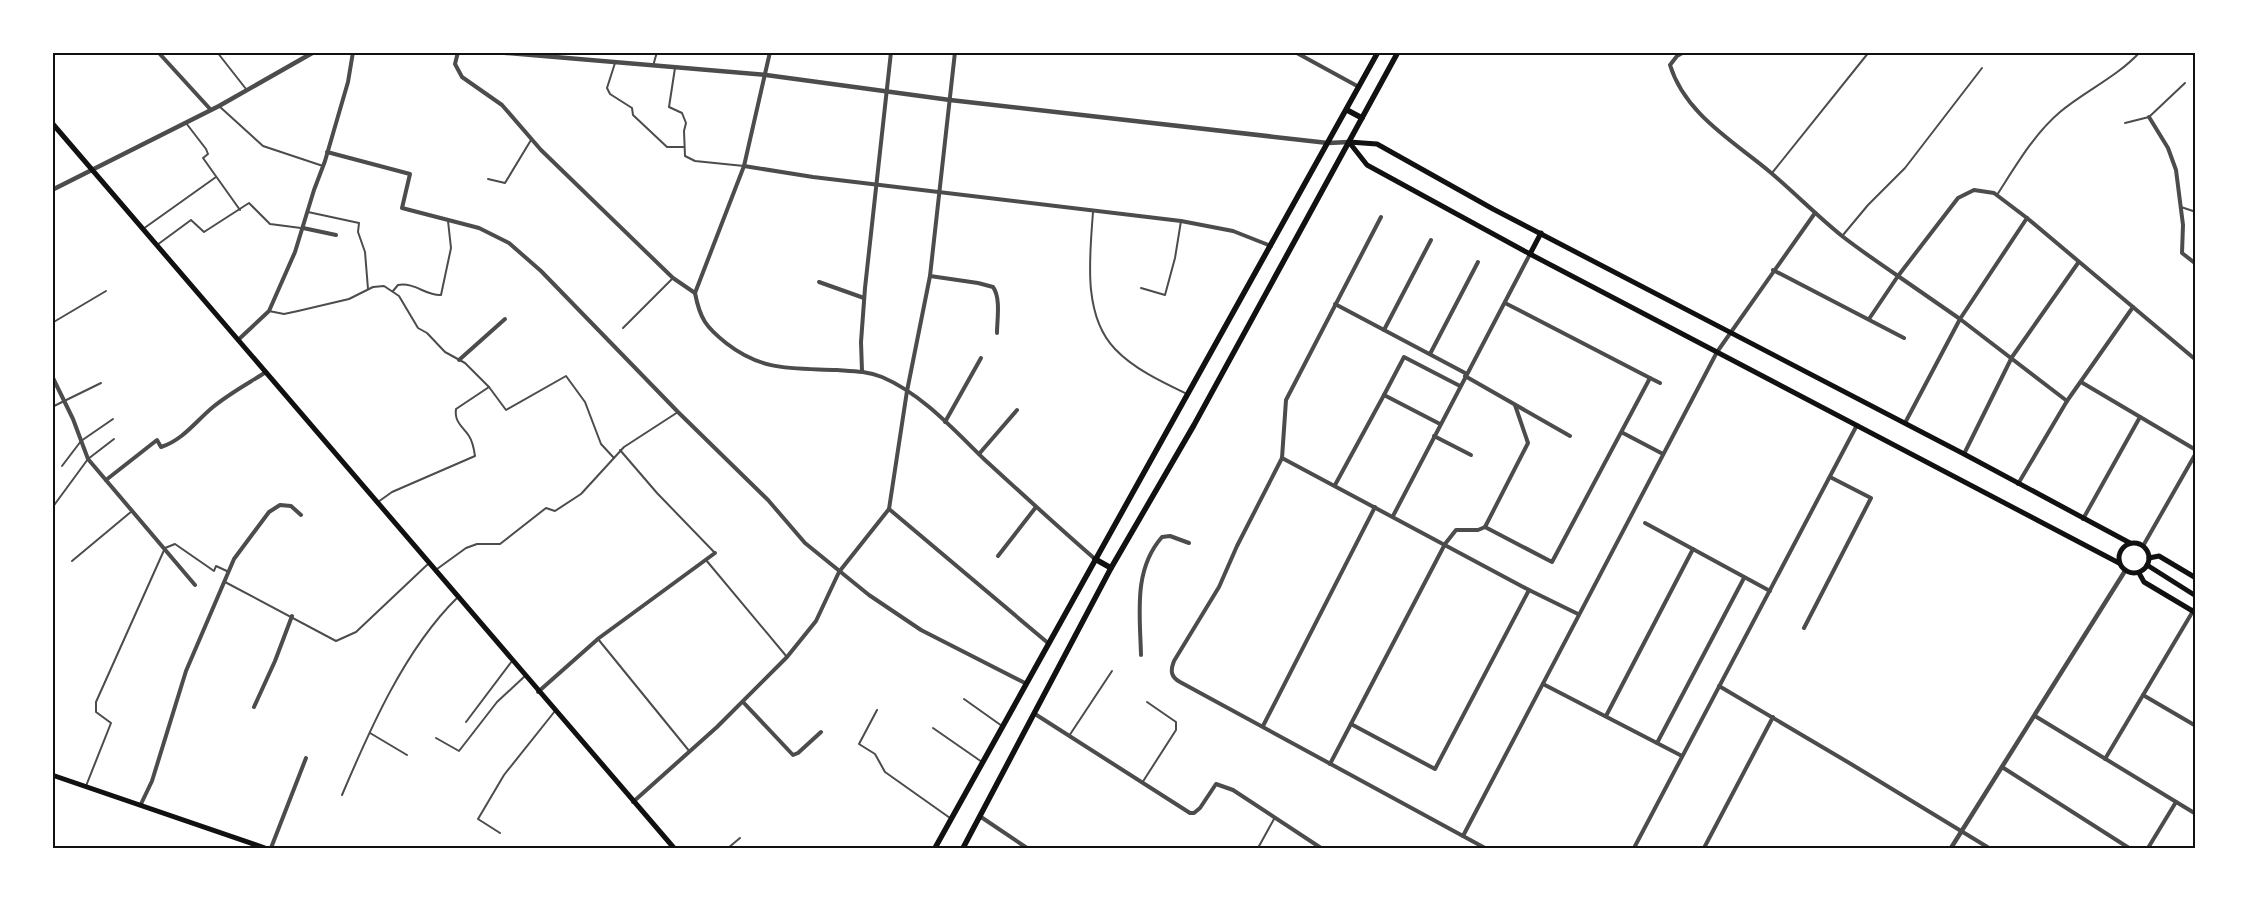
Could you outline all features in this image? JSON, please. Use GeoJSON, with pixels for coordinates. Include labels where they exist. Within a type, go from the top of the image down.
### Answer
{"type":"FeatureCollection","features":[{"type":"Feature","properties":{"kind":"main road"},"geometry":{"type":"LineString","coordinates":[[935,848],[1025,683],[1272,246],[1378,52]]}},
{"type":"Feature","properties":{"kind":"main road"},"geometry":{"type":"LineString","coordinates":[[963,848],[1111,568],[1194,424],[1398,52]]}},
{"type":"Feature","properties":{"kind":"main road"},"geometry":{"type":"LineString","coordinates":[[1346,110],[1362,118]]}},
{"type":"Feature","properties":{"kind":"main road"},"geometry":{"type":"LineString","coordinates":[[52,123],[436,570],[554,711],[674,848]]}},
{"type":"Feature","properties":{"kind":"main road"},"geometry":{"type":"LineString","coordinates":[[1349,142],[1377,144],[1541,233],[1964,454],[2083,519],[2130,543],[2143,546],[2149,558],[2147,565],[2139,573]]}},
{"type":"Feature","properties":{"kind":"main road"},"geometry":{"type":"LineString","coordinates":[[1349,142],[1366,165],[1530,254],[2119,563],[2125,571],[2139,573]]}},
{"type":"Feature","properties":{"kind":"main road"},"geometry":{"type":"LineString","coordinates":[[1530,254],[1541,233]]}},
{"type":"Feature","properties":{"kind":"main road"},"geometry":{"type":"LineString","coordinates":[[2119,563],[2121,550],[2130,543]]}},
{"type":"Feature","properties":{"kind":"main road"},"geometry":{"type":"LineString","coordinates":[[2149,558],[2159,556],[2196,578]]}},
{"type":"Feature","properties":{"kind":"main road"},"geometry":{"type":"LineString","coordinates":[[1095,559],[1111,568]]}},
{"type":"Feature","properties":{"kind":"main road"},"geometry":{"type":"LineString","coordinates":[[2147,565],[2196,596]]}},
{"type":"Feature","properties":{"kind":"main road"},"geometry":{"type":"LineString","coordinates":[[2139,573],[2144,582],[2195,610]]}},
{"type":"Feature","properties":{"kind":"main road"},"geometry":{"type":"LineString","coordinates":[[52,775],[265,848]]}},
{"type":"Feature","properties":{"kind":"street"},"geometry":{"type":"LineString","coordinates":[[158,52],[211,110]]}},
{"type":"Feature","properties":{"kind":"street"},"geometry":{"type":"LineString","coordinates":[[52,190],[219,106],[314,52]]}},
{"type":"Feature","properties":{"kind":"street"},"geometry":{"type":"LineString","coordinates":[[238,340],[269,311],[303,228],[348,82],[353,52]]}},
{"type":"Feature","properties":{"kind":"street"},"geometry":{"type":"LineString","coordinates":[[458,52],[455,64],[462,77],[502,105],[531,140],[673,278],[695,293]]}},
{"type":"Feature","properties":{"kind":"street"},"geometry":{"type":"LineString","coordinates":[[495,52],[766,75],[950,100],[1328,143],[1349,142]]}},
{"type":"Feature","properties":{"kind":"street"},"geometry":{"type":"LineString","coordinates":[[770,52],[744,166],[695,293],[704,322],[747,358],[763,364],[862,371],[882,377],[907,391],[945,422],[1095,559]]}},
{"type":"Feature","properties":{"kind":"street"},"geometry":{"type":"LineString","coordinates":[[862,371],[861,342],[864,298],[878,185],[891,52]]}},
{"type":"Feature","properties":{"kind":"street"},"geometry":{"type":"LineString","coordinates":[[633,802],[690,752],[787,658],[816,621],[839,572],[889,509],[907,391],[930,276],[955,52]]}},
{"type":"Feature","properties":{"kind":"street"},"geometry":{"type":"LineString","coordinates":[[1295,52],[1359,88]]}},
{"type":"Feature","properties":{"kind":"street"},"geometry":{"type":"LineString","coordinates":[[1684,52],[1677,56],[1670,65],[1675,80],[1689,101],[1708,122],[1771,173],[1842,236],[1960,319],[2067,401]]}},
{"type":"Feature","properties":{"kind":"street"},"geometry":{"type":"LineString","coordinates":[[2148,117],[2168,148],[2173,161],[2183,225],[2182,253],[2196,264]]}},
{"type":"Feature","properties":{"kind":"street"},"geometry":{"type":"LineString","coordinates":[[327,152],[410,174],[402,208],[479,228],[509,242],[524,254],[678,412],[768,500],[805,543],[839,572],[922,630],[1025,683]]}},
{"type":"Feature","properties":{"kind":"street"},"geometry":{"type":"LineString","coordinates":[[744,166],[939,193],[1181,221],[1233,231],[1272,246]]}},
{"type":"Feature","properties":{"kind":"street"},"geometry":{"type":"LineString","coordinates":[[1869,319],[1898,276],[1958,198],[1974,190],[1997,195],[2196,360]]}},
{"type":"Feature","properties":{"kind":"street"},"geometry":{"type":"LineString","coordinates":[[1463,836],[1717,352],[1815,213]]}},
{"type":"Feature","properties":{"kind":"street"},"geometry":{"type":"LineString","coordinates":[[1381,217],[1286,400],[1282,458],[1237,546],[1219,587],[1172,669],[1175,679],[1485,848]]}},
{"type":"Feature","properties":{"kind":"street"},"geometry":{"type":"LineString","coordinates":[[1905,423],[1960,319],[2027,218]]}},
{"type":"Feature","properties":{"kind":"street"},"geometry":{"type":"LineString","coordinates":[[303,228],[336,236]]}},
{"type":"Feature","properties":{"kind":"street"},"geometry":{"type":"LineString","coordinates":[[1384,330],[1431,240]]}},
{"type":"Feature","properties":{"kind":"street"},"geometry":{"type":"LineString","coordinates":[[1393,516],[1530,254]]}},
{"type":"Feature","properties":{"kind":"street"},"geometry":{"type":"LineString","coordinates":[[1430,354],[1478,262]]}},
{"type":"Feature","properties":{"kind":"street"},"geometry":{"type":"LineString","coordinates":[[1964,454],[2012,358],[2078,263]]}},
{"type":"Feature","properties":{"kind":"street"},"geometry":{"type":"LineString","coordinates":[[1773,270],[1904,338]]}},
{"type":"Feature","properties":{"kind":"street"},"geometry":{"type":"LineString","coordinates":[[930,276],[993,287],[996,293],[997,304],[997,333]]}},
{"type":"Feature","properties":{"kind":"street"},"geometry":{"type":"LineString","coordinates":[[819,282],[864,298]]}},
{"type":"Feature","properties":{"kind":"street"},"geometry":{"type":"LineString","coordinates":[[1505,303],[1660,383]]}},
{"type":"Feature","properties":{"kind":"street"},"geometry":{"type":"LineString","coordinates":[[1335,304],[1430,354],[1570,436]]}},
{"type":"Feature","properties":{"kind":"street"},"geometry":{"type":"LineString","coordinates":[[2018,484],[2067,401],[2133,307]]}},
{"type":"Feature","properties":{"kind":"street"},"geometry":{"type":"LineString","coordinates":[[459,360],[505,319]]}},
{"type":"Feature","properties":{"kind":"street"},"geometry":{"type":"LineString","coordinates":[[1335,485],[1404,356],[1460,386]]}},
{"type":"Feature","properties":{"kind":"street"},"geometry":{"type":"LineString","coordinates":[[945,422],[981,358]]}},
{"type":"Feature","properties":{"kind":"street"},"geometry":{"type":"LineString","coordinates":[[106,480],[157,440],[161,447],[169,444],[192,428],[214,406],[266,372]]}},
{"type":"Feature","properties":{"kind":"street"},"geometry":{"type":"LineString","coordinates":[[52,376],[65,402],[88,459],[195,585]]}},
{"type":"Feature","properties":{"kind":"street"},"geometry":{"type":"LineString","coordinates":[[1485,527],[1552,562],[1650,378]]}},
{"type":"Feature","properties":{"kind":"street"},"geometry":{"type":"LineString","coordinates":[[2081,382],[2196,452],[2143,546]]}},
{"type":"Feature","properties":{"kind":"street"},"geometry":{"type":"LineString","coordinates":[[1384,395],[1440,424]]}},
{"type":"Feature","properties":{"kind":"street"},"geometry":{"type":"LineString","coordinates":[[1330,764],[1445,544],[1456,530],[1478,530],[1485,527],[1528,443],[1515,405]]}},
{"type":"Feature","properties":{"kind":"street"},"geometry":{"type":"LineString","coordinates":[[979,454],[1017,410]]}},
{"type":"Feature","properties":{"kind":"street"},"geometry":{"type":"LineString","coordinates":[[2083,519],[2140,418]]}},
{"type":"Feature","properties":{"kind":"street"},"geometry":{"type":"LineString","coordinates":[[1634,848],[1857,425]]}},
{"type":"Feature","properties":{"kind":"street"},"geometry":{"type":"LineString","coordinates":[[1622,433],[1663,454]]}},
{"type":"Feature","properties":{"kind":"street"},"geometry":{"type":"LineString","coordinates":[[1434,436],[1471,455]]}},
{"type":"Feature","properties":{"kind":"street"},"geometry":{"type":"LineString","coordinates":[[1282,458],[1529,590],[1578,614]]}},
{"type":"Feature","properties":{"kind":"street"},"geometry":{"type":"LineString","coordinates":[[1804,628],[1871,498],[1830,477]]}},
{"type":"Feature","properties":{"kind":"street"},"geometry":{"type":"LineString","coordinates":[[141,804],[152,781],[186,672],[229,572],[243,545],[268,512],[280,505],[291,506],[302,515]]}},
{"type":"Feature","properties":{"kind":"street"},"geometry":{"type":"LineString","coordinates":[[998,556],[1036,507]]}},
{"type":"Feature","properties":{"kind":"street"},"geometry":{"type":"LineString","coordinates":[[1263,726],[1375,508]]}},
{"type":"Feature","properties":{"kind":"street"},"geometry":{"type":"LineString","coordinates":[[889,509],[1048,643]]}},
{"type":"Feature","properties":{"kind":"street"},"geometry":{"type":"LineString","coordinates":[[1645,523],[1770,591]]}},
{"type":"Feature","properties":{"kind":"street"},"geometry":{"type":"LineString","coordinates":[[1141,655],[1140,588],[1143,571],[1162,537],[1170,536],[1189,543]]}},
{"type":"Feature","properties":{"kind":"street"},"geometry":{"type":"LineString","coordinates":[[1606,716],[1693,549]]}},
{"type":"Feature","properties":{"kind":"street"},"geometry":{"type":"LineString","coordinates":[[538,692],[598,639],[715,553]]}},
{"type":"Feature","properties":{"kind":"street"},"geometry":{"type":"LineString","coordinates":[[1951,848],[2125,571]]}},
{"type":"Feature","properties":{"kind":"street"},"geometry":{"type":"LineString","coordinates":[[1657,743],[1744,578]]}},
{"type":"Feature","properties":{"kind":"street"},"geometry":{"type":"LineString","coordinates":[[1351,724],[1435,768],[1529,590]]}},
{"type":"Feature","properties":{"kind":"street"},"geometry":{"type":"LineString","coordinates":[[2105,759],[2195,610]]}},
{"type":"Feature","properties":{"kind":"street"},"geometry":{"type":"LineString","coordinates":[[254,707],[275,661],[292,616]]}},
{"type":"Feature","properties":{"kind":"street"},"geometry":{"type":"LineString","coordinates":[[1543,684],[1682,756]]}},
{"type":"Feature","properties":{"kind":"street"},"geometry":{"type":"LineString","coordinates":[[1719,686],[1988,848]]}},
{"type":"Feature","properties":{"kind":"street"},"geometry":{"type":"LineString","coordinates":[[2143,695],[2196,726]]}},
{"type":"Feature","properties":{"kind":"street"},"geometry":{"type":"LineString","coordinates":[[743,702],[793,755],[798,753],[821,732]]}},
{"type":"Feature","properties":{"kind":"street"},"geometry":{"type":"LineString","coordinates":[[1035,714],[1191,813],[1200,808],[1216,784],[1233,790],[1321,848]]}},
{"type":"Feature","properties":{"kind":"street"},"geometry":{"type":"LineString","coordinates":[[2034,716],[2196,814]]}},
{"type":"Feature","properties":{"kind":"street"},"geometry":{"type":"LineString","coordinates":[[1704,848],[1773,717]]}},
{"type":"Feature","properties":{"kind":"street"},"geometry":{"type":"LineString","coordinates":[[271,848],[306,758]]}},
{"type":"Feature","properties":{"kind":"street"},"geometry":{"type":"LineString","coordinates":[[2002,767],[2129,848]]}},
{"type":"Feature","properties":{"kind":"street"},"geometry":{"type":"LineString","coordinates":[[2148,848],[2176,802]]}},
{"type":"Feature","properties":{"kind":"street"},"geometry":{"type":"LineString","coordinates":[[980,817],[1028,848]]}},
{"type":"Feature","properties":{"kind":"lane"},"geometry":{"type":"LineString","coordinates":[[217,52],[246,89]]}},
{"type":"Feature","properties":{"kind":"lane"},"geometry":{"type":"LineString","coordinates":[[654,66],[657,52]]}},
{"type":"Feature","properties":{"kind":"lane"},"geometry":{"type":"LineString","coordinates":[[1771,173],[1869,52]]}},
{"type":"Feature","properties":{"kind":"lane"},"geometry":{"type":"LineString","coordinates":[[1997,195],[2050,121],[2074,101],[2121,70],[2140,52]]}},
{"type":"Feature","properties":{"kind":"lane"},"geometry":{"type":"LineString","coordinates":[[615,63],[607,88],[610,94],[632,108],[634,115],[667,147],[684,147]]}},
{"type":"Feature","properties":{"kind":"lane"},"geometry":{"type":"LineString","coordinates":[[675,68],[669,107],[682,113],[686,123],[685,156],[695,161],[744,166]]}},
{"type":"Feature","properties":{"kind":"lane"},"geometry":{"type":"LineString","coordinates":[[1842,236],[1868,205],[1905,168],[1982,68]]}},
{"type":"Feature","properties":{"kind":"lane"},"geometry":{"type":"LineString","coordinates":[[2125,123],[2148,117],[2184,83]]}},
{"type":"Feature","properties":{"kind":"lane"},"geometry":{"type":"LineString","coordinates":[[219,106],[263,146],[323,166]]}},
{"type":"Feature","properties":{"kind":"lane"},"geometry":{"type":"LineString","coordinates":[[186,123],[206,149],[208,154],[203,158],[240,210]]}},
{"type":"Feature","properties":{"kind":"lane"},"geometry":{"type":"LineString","coordinates":[[488,178],[504,183],[531,140]]}},
{"type":"Feature","properties":{"kind":"lane"},"geometry":{"type":"LineString","coordinates":[[144,229],[216,176]]}},
{"type":"Feature","properties":{"kind":"lane"},"geometry":{"type":"LineString","coordinates":[[157,245],[191,220],[204,232],[249,203],[270,224],[303,228]]}},
{"type":"Feature","properties":{"kind":"lane"},"geometry":{"type":"LineString","coordinates":[[2180,207],[2196,212]]}},
{"type":"Feature","properties":{"kind":"lane"},"geometry":{"type":"LineString","coordinates":[[1093,210],[1090,257],[1093,303],[1098,321],[1115,349],[1164,383],[1189,395]]}},
{"type":"Feature","properties":{"kind":"lane"},"geometry":{"type":"LineString","coordinates":[[308,212],[359,223],[358,232],[364,252],[368,289]]}},
{"type":"Feature","properties":{"kind":"lane"},"geometry":{"type":"LineString","coordinates":[[393,291],[398,285],[404,284],[421,288],[434,296],[440,296],[450,248],[448,220]]}},
{"type":"Feature","properties":{"kind":"lane"},"geometry":{"type":"LineString","coordinates":[[1142,288],[1165,295],[1175,258],[1181,221]]}},
{"type":"Feature","properties":{"kind":"lane"},"geometry":{"type":"LineString","coordinates":[[623,328],[673,278]]}},
{"type":"Feature","properties":{"kind":"lane"},"geometry":{"type":"LineString","coordinates":[[269,311],[284,314],[298,311],[349,298],[368,289],[384,286],[400,296],[418,328],[427,333],[445,352],[459,360],[489,387],[506,410],[566,376],[585,402],[601,444],[614,458]]}},
{"type":"Feature","properties":{"kind":"lane"},"geometry":{"type":"LineString","coordinates":[[52,323],[106,291]]}},
{"type":"Feature","properties":{"kind":"lane"},"geometry":{"type":"LineString","coordinates":[[52,408],[101,383]]}},
{"type":"Feature","properties":{"kind":"lane"},"geometry":{"type":"LineString","coordinates":[[377,502],[392,492],[475,456],[469,436],[462,429],[455,415],[456,409],[489,387]]}},
{"type":"Feature","properties":{"kind":"lane"},"geometry":{"type":"LineString","coordinates":[[436,570],[466,548],[477,544],[500,544],[546,508],[556,511],[582,494],[620,450],[678,412]]}},
{"type":"Feature","properties":{"kind":"lane"},"geometry":{"type":"LineString","coordinates":[[62,466],[81,441],[113,419]]}},
{"type":"Feature","properties":{"kind":"lane"},"geometry":{"type":"LineString","coordinates":[[52,508],[88,459],[114,439]]}},
{"type":"Feature","properties":{"kind":"lane"},"geometry":{"type":"LineString","coordinates":[[620,450],[715,553]]}},
{"type":"Feature","properties":{"kind":"lane"},"geometry":{"type":"LineString","coordinates":[[72,561],[132,511]]}},
{"type":"Feature","properties":{"kind":"lane"},"geometry":{"type":"LineString","coordinates":[[86,786],[110,723],[96,712],[96,702],[165,548],[176,544],[214,570],[216,566],[229,572]]}},
{"type":"Feature","properties":{"kind":"lane"},"geometry":{"type":"LineString","coordinates":[[706,560],[787,658]]}},
{"type":"Feature","properties":{"kind":"lane"},"geometry":{"type":"LineString","coordinates":[[225,582],[336,641],[356,632],[429,563]]}},
{"type":"Feature","properties":{"kind":"lane"},"geometry":{"type":"LineString","coordinates":[[342,795],[370,733],[400,675],[438,617],[459,597]]}},
{"type":"Feature","properties":{"kind":"lane"},"geometry":{"type":"LineString","coordinates":[[598,639],[690,752]]}},
{"type":"Feature","properties":{"kind":"lane"},"geometry":{"type":"LineString","coordinates":[[466,722],[512,661]]}},
{"type":"Feature","properties":{"kind":"lane"},"geometry":{"type":"LineString","coordinates":[[1069,736],[1112,671]]}},
{"type":"Feature","properties":{"kind":"lane"},"geometry":{"type":"LineString","coordinates":[[436,738],[458,751],[497,702],[525,676]]}},
{"type":"Feature","properties":{"kind":"lane"},"geometry":{"type":"LineString","coordinates":[[964,699],[1002,726]]}},
{"type":"Feature","properties":{"kind":"lane"},"geometry":{"type":"LineString","coordinates":[[1142,783],[1176,730],[1176,722],[1147,702]]}},
{"type":"Feature","properties":{"kind":"lane"},"geometry":{"type":"LineString","coordinates":[[877,710],[859,744],[875,754],[885,772],[950,818]]}},
{"type":"Feature","properties":{"kind":"lane"},"geometry":{"type":"LineString","coordinates":[[500,833],[478,819],[504,775],[554,711]]}},
{"type":"Feature","properties":{"kind":"lane"},"geometry":{"type":"LineString","coordinates":[[933,728],[982,762]]}},
{"type":"Feature","properties":{"kind":"lane"},"geometry":{"type":"LineString","coordinates":[[370,733],[407,755]]}},
{"type":"Feature","properties":{"kind":"lane"},"geometry":{"type":"LineString","coordinates":[[1258,848],[1275,817]]}},
{"type":"Feature","properties":{"kind":"lane"},"geometry":{"type":"LineString","coordinates":[[728,848],[740,838]]}}]}
